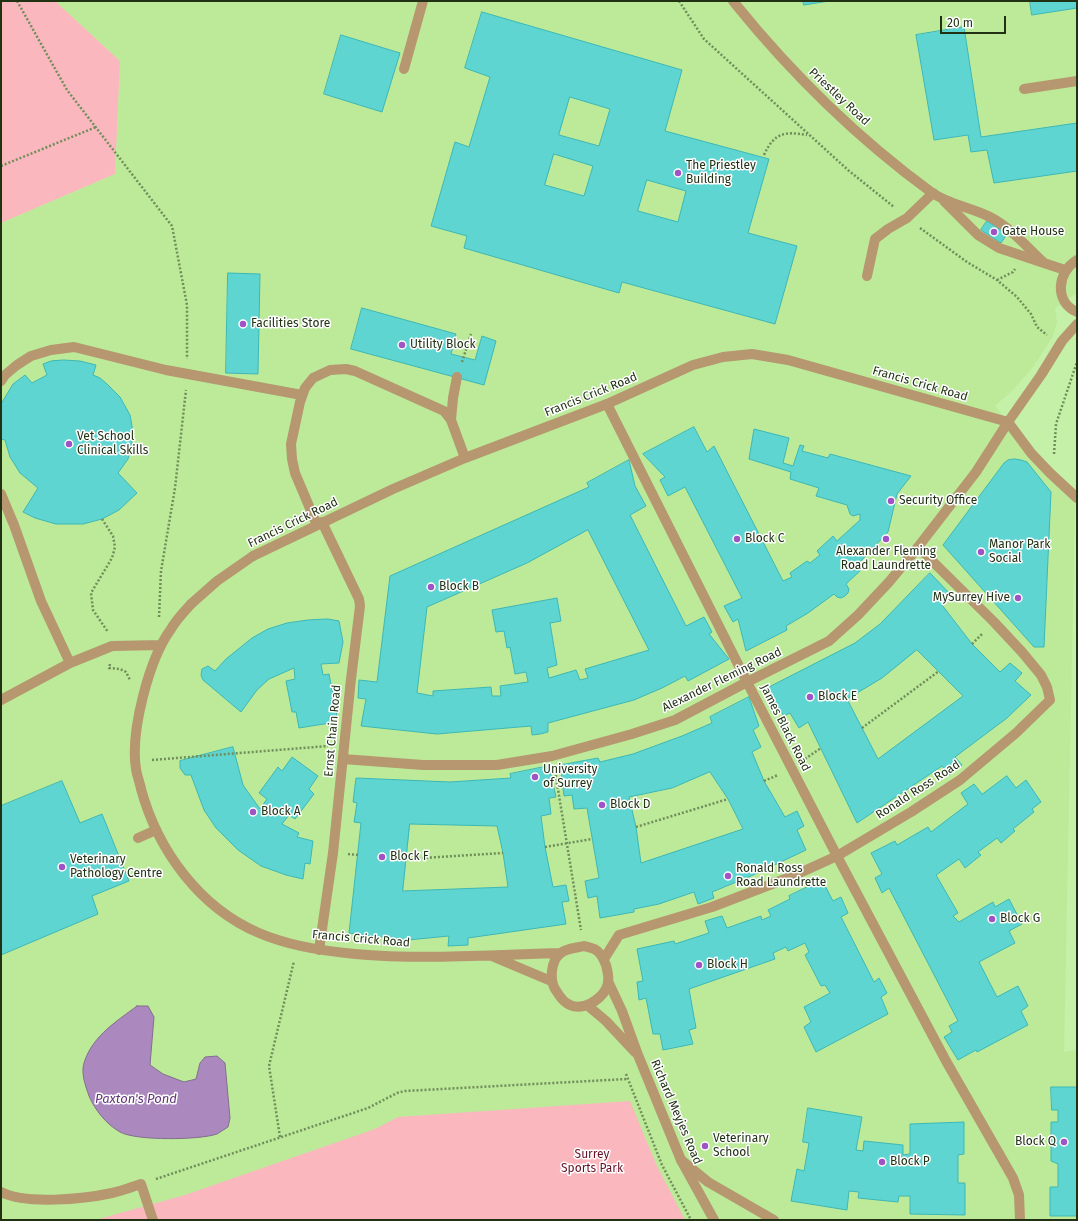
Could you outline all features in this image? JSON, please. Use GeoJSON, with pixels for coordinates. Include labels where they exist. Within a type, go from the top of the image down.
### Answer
{"type":"FeatureCollection","features":[{"type":"Feature","properties":{"kind":"street"},"geometry":{"type":"LineString","coordinates":[[404,69],[422,1]]}},
{"type":"Feature","properties":{"kind":"street","name":"Priestley Road"},"geometry":{"type":"LineString","coordinates":[[733,1],[770,46],[800,79],[850,126],[901,169],[937,196],[978,235],[999,248],[1065,270]]}},
{"type":"Feature","properties":{"kind":"street"},"geometry":{"type":"LineString","coordinates":[[1024,89],[1077,82]]}},
{"type":"Feature","properties":{"kind":"street"},"geometry":{"type":"LineString","coordinates":[[867,276],[875,240],[888,229],[907,218],[937,196]]}},
{"type":"Feature","properties":{"kind":"street","name":"Priestley Road"},"geometry":{"type":"LineString","coordinates":[[937,196],[989,217],[1010,230],[1042,262]]}},
{"type":"Feature","properties":{"kind":"street"},"geometry":{"type":"LineString","coordinates":[[1077,260],[1065,270],[1061,279],[1060,289],[1063,299],[1073,310],[1077,312]]}},
{"type":"Feature","properties":{"kind":"street","name":"Alexander Fleming Road"},"geometry":{"type":"LineString","coordinates":[[343,759],[423,765],[496,765],[552,756],[632,734],[675,720],[830,641],[890,582],[918,547],[976,472],[1062,341],[1077,324]]}},
{"type":"Feature","properties":{"kind":"street"},"geometry":{"type":"LineString","coordinates":[[1,382],[5,375],[31,356],[51,350],[74,348],[166,370],[302,395],[313,378],[322,373],[337,369],[355,371],[444,411],[451,420],[464,458]]}},
{"type":"Feature","properties":{"kind":"street","name":"Francis Crick Road"},"geometry":{"type":"LineString","coordinates":[[561,953],[410,957],[378,956],[319,950],[292,944],[259,933],[226,915],[213,904],[185,876],[172,858],[156,830],[142,793],[136,768],[135,750],[142,702],[153,664],[170,629],[191,604],[217,581],[253,556],[393,489],[464,458],[607,404],[693,365],[724,357],[752,354],[788,360],[1008,422]]}},
{"type":"Feature","properties":{"kind":"street"},"geometry":{"type":"LineString","coordinates":[[451,420],[457,378]]}},
{"type":"Feature","properties":{"kind":"street","name":"Ernst Chain Road"},"geometry":{"type":"LineString","coordinates":[[302,395],[291,444],[295,473],[356,593],[360,606],[351,679],[334,853],[319,950]]}},
{"type":"Feature","properties":{"kind":"street","name":"James Black Road"},"geometry":{"type":"LineString","coordinates":[[607,404],[747,682],[837,856],[946,1060],[1013,1178],[1019,1195],[1020,1220]]}},
{"type":"Feature","properties":{"kind":"street"},"geometry":{"type":"LineString","coordinates":[[1008,422],[1031,453],[1077,498]]}},
{"type":"Feature","properties":{"kind":"street"},"geometry":{"type":"LineString","coordinates":[[1,494],[14,525],[41,601],[70,663]]}},
{"type":"Feature","properties":{"kind":"street","name":"Ronald Ross Road"},"geometry":{"type":"LineString","coordinates":[[604,960],[618,935],[712,907],[793,876],[837,856],[960,780],[1016,733],[1050,700],[1047,687],[1041,675],[1022,652],[989,616],[918,547]]}},
{"type":"Feature","properties":{"kind":"street"},"geometry":{"type":"LineString","coordinates":[[1,700],[70,663],[112,646],[161,645]]}},
{"type":"Feature","properties":{"kind":"street"},"geometry":{"type":"LineString","coordinates":[[138,838],[156,830]]}},
{"type":"Feature","properties":{"kind":"street"},"geometry":{"type":"LineString","coordinates":[[584,946],[596,950],[604,960],[608,972],[606,989],[601,996],[587,1005],[576,1007],[569,1005],[556,991],[552,981],[554,960],[561,953],[584,946]]}},
{"type":"Feature","properties":{"kind":"street","name":"Francis Crick Road"},"geometry":{"type":"LineString","coordinates":[[490,956],[552,981]]}},
{"type":"Feature","properties":{"kind":"street","name":"Richard Meyjes Road"},"geometry":{"type":"LineString","coordinates":[[608,981],[622,1011],[638,1055],[681,1160],[714,1220]]}},
{"type":"Feature","properties":{"kind":"street","name":"Richard Meyjes Road"},"geometry":{"type":"LineString","coordinates":[[587,1005],[606,1021],[638,1055]]}},
{"type":"Feature","properties":{"kind":"street"},"geometry":{"type":"LineString","coordinates":[[681,1160],[708,1182],[774,1220]]}},
{"type":"Feature","properties":{"kind":"street"},"geometry":{"type":"LineString","coordinates":[[1,1192],[9,1196],[40,1200],[77,1198],[113,1193],[142,1184],[153,1220]]}},
{"type":"Feature","properties":{"kind":"path"},"geometry":{"type":"LineString","coordinates":[[17,1],[67,90],[172,226],[187,305],[187,339]]}},
{"type":"Feature","properties":{"kind":"path"},"geometry":{"type":"LineString","coordinates":[[679,1],[704,39],[809,135],[848,170],[907,218],[967,262],[997,280],[1017,297],[1032,314],[1036,327],[1052,338]]}},
{"type":"Feature","properties":{"kind":"path"},"geometry":{"type":"LineString","coordinates":[[1,166],[96,127]]}},
{"type":"Feature","properties":{"kind":"path"},"geometry":{"type":"LineString","coordinates":[[764,155],[772,140],[778,136],[790,134],[809,135]]}},
{"type":"Feature","properties":{"kind":"path"},"geometry":{"type":"LineString","coordinates":[[997,280],[1013,272],[1016,267]]}},
{"type":"Feature","properties":{"kind":"path"},"geometry":{"type":"LineString","coordinates":[[457,378],[471,334]]}},
{"type":"Feature","properties":{"kind":"path"},"geometry":{"type":"LineString","coordinates":[[1056,460],[1054,454],[1056,424],[1077,362]]}},
{"type":"Feature","properties":{"kind":"path"},"geometry":{"type":"LineString","coordinates":[[161,645],[159,610],[161,571],[175,488],[187,373]]}},
{"type":"Feature","properties":{"kind":"path"},"geometry":{"type":"LineString","coordinates":[[102,519],[112,536],[115,547],[112,558],[91,593],[93,610],[108,632],[112,646],[109,668]]}},
{"type":"Feature","properties":{"kind":"path"},"geometry":{"type":"LineString","coordinates":[[862,728],[939,671]]}},
{"type":"Feature","properties":{"kind":"path"},"geometry":{"type":"LineString","coordinates":[[136,760],[345,745]]}},
{"type":"Feature","properties":{"kind":"path"},"geometry":{"type":"LineString","coordinates":[[552,756],[568,843],[584,946]]}},
{"type":"Feature","properties":{"kind":"path"},"geometry":{"type":"LineString","coordinates":[[636,827],[728,800]]}},
{"type":"Feature","properties":{"kind":"path"},"geometry":{"type":"LineString","coordinates":[[545,847],[592,839]]}},
{"type":"Feature","properties":{"kind":"path"},"geometry":{"type":"LineString","coordinates":[[406,859],[503,853]]}},
{"type":"Feature","properties":{"kind":"path"},"geometry":{"type":"LineString","coordinates":[[280,1137],[269,1066],[294,960],[301,961]]}},
{"type":"Feature","properties":{"kind":"path"},"geometry":{"type":"LineString","coordinates":[[625,1068],[662,1165],[692,1220]]}},
{"type":"Feature","properties":{"kind":"path"},"geometry":{"type":"LineString","coordinates":[[142,1184],[368,1108],[397,1093],[405,1091],[628,1079]]}},
{"type":"Feature","properties":{"kind":"shaded area","name":"University of Surrey"},"geometry":{"type":"Polygon","coordinates":[[[55,1],[1077,1],[1077,293],[1055,308],[1057,323],[1052,338],[1033,367],[1013,390],[995,406],[1075,504],[1064,1052],[1077,1050],[1077,1220],[1,1220],[1,223],[115,174],[120,61],[55,1]]]}},
{"type":"Feature","properties":{"kind":"green space"},"geometry":{"type":"Polygon","coordinates":[[[1,1],[55,1],[120,61],[115,174],[1,223],[1,1]]]}},
{"type":"Feature","properties":{"kind":"green space","name":"Surrey Sports Park"},"geometry":{"type":"Polygon","coordinates":[[[630,1101],[657,1166],[685,1220],[95,1220],[185,1195],[375,1129],[398,1117],[630,1101]]]}},
{"type":"Feature","properties":{"kind":"water","name":"Paxton's Pond"},"geometry":{"type":"Polygon","coordinates":[[[137,1006],[148,1006],[154,1017],[150,1065],[163,1074],[184,1082],[196,1079],[200,1063],[205,1057],[217,1056],[225,1063],[230,1118],[228,1127],[217,1134],[209,1136],[168,1139],[140,1137],[120,1132],[106,1121],[94,1106],[89,1096],[83,1074],[85,1060],[94,1043],[100,1036],[114,1023],[137,1006]]]}},
{"type":"Feature","properties":{"kind":"building"},"geometry":{"type":"Polygon","coordinates":[[[803,1],[829,1],[804,5],[803,1]]]}},
{"type":"Feature","properties":{"kind":"building"},"geometry":{"type":"Polygon","coordinates":[[[1030,1],[1077,1],[1077,8],[1032,15],[1030,1]]]}},
{"type":"Feature","properties":{"kind":"building","name":"The Priestley Building"},"geometry":{"type":"Polygon","coordinates":[[[482,12],[682,70],[665,131],[769,159],[748,233],[797,246],[775,324],[622,282],[619,293],[464,248],[467,236],[431,226],[455,142],[469,147],[490,77],[465,68],[482,12]],[[570,97],[559,135],[599,146],[610,109],[570,97]],[[554,154],[545,185],[584,196],[593,166],[554,154]],[[647,180],[638,211],[678,222],[686,191],[647,180]]]}},
{"type":"Feature","properties":{"kind":"building"},"geometry":{"type":"Polygon","coordinates":[[[964,27],[981,137],[1077,123],[1077,171],[994,183],[987,150],[971,152],[968,135],[934,140],[916,35],[964,27]]]}},
{"type":"Feature","properties":{"kind":"building"},"geometry":{"type":"Polygon","coordinates":[[[341,35],[400,53],[382,112],[324,94],[341,35]]]}},
{"type":"Feature","properties":{"kind":"building","name":"Gate House"},"geometry":{"type":"Polygon","coordinates":[[[987,221],[1007,234],[1001,243],[981,230],[987,221]]]}},
{"type":"Feature","properties":{"kind":"building","name":"Facilities Store"},"geometry":{"type":"Polygon","coordinates":[[[228,273],[260,274],[258,374],[226,373],[228,273]]]}},
{"type":"Feature","properties":{"kind":"building","name":"Utility Block"},"geometry":{"type":"Polygon","coordinates":[[[362,308],[456,334],[451,354],[475,360],[482,336],[496,341],[484,385],[351,349],[362,308]]]}},
{"type":"Feature","properties":{"kind":"building","name":"Vet School Clinical Skills"},"geometry":{"type":"Polygon","coordinates":[[[51,361],[80,361],[96,365],[93,375],[100,378],[120,397],[130,415],[132,426],[133,436],[128,459],[118,473],[137,493],[119,510],[102,519],[83,524],[56,524],[35,518],[23,512],[38,488],[20,473],[10,457],[5,440],[1,439],[1,404],[13,384],[25,375],[32,383],[47,375],[43,364],[51,361]]]}},
{"type":"Feature","properties":{"kind":"building","name":"Block C"},"geometry":{"type":"Polygon","coordinates":[[[694,427],[707,452],[714,446],[783,581],[792,577],[790,573],[807,561],[810,563],[820,555],[817,551],[833,536],[837,541],[860,520],[860,514],[853,516],[850,514],[847,505],[816,496],[819,488],[790,479],[791,472],[749,459],[754,429],[789,438],[783,463],[793,466],[800,445],[804,446],[802,451],[828,458],[830,454],[911,476],[897,494],[888,532],[859,563],[863,568],[846,584],[849,589],[848,593],[841,598],[834,594],[808,613],[786,626],[787,630],[746,651],[738,619],[733,622],[724,606],[742,598],[685,487],[668,496],[660,480],[665,477],[643,454],[694,427]]]}},
{"type":"Feature","properties":{"kind":"building","name":"MySurrey Hive"},"geometry":{"type":"Polygon","coordinates":[[[1015,459],[1027,462],[1051,492],[1044,647],[1034,647],[943,545],[1004,463],[1008,460],[1015,459]]]}},
{"type":"Feature","properties":{"kind":"building","name":"Block B"},"geometry":{"type":"Polygon","coordinates":[[[629,460],[635,486],[646,506],[630,515],[686,626],[704,617],[712,632],[709,634],[729,659],[688,681],[685,676],[634,700],[548,723],[548,732],[540,734],[532,735],[531,726],[437,734],[361,726],[366,699],[358,698],[359,680],[377,682],[390,576],[589,487],[587,483],[629,460]],[[588,530],[527,563],[427,607],[417,693],[433,696],[433,691],[491,687],[492,696],[501,696],[500,686],[528,682],[526,672],[515,674],[510,647],[507,648],[504,631],[496,632],[492,610],[557,598],[561,621],[550,623],[557,665],[547,668],[549,678],[576,670],[580,680],[588,678],[585,669],[649,650],[588,530]]]}},
{"type":"Feature","properties":{"kind":"building","name":"Block E"},"geometry":{"type":"Polygon","coordinates":[[[930,573],[952,596],[942,605],[972,644],[1000,672],[1010,663],[1022,673],[1015,681],[1031,695],[1007,718],[955,757],[962,765],[949,775],[942,766],[857,823],[808,722],[799,728],[790,713],[784,716],[765,689],[855,643],[880,624],[930,573]],[[917,650],[882,678],[847,699],[878,759],[963,696],[917,650]]]}},
{"type":"Feature","properties":{"kind":"building"},"geometry":{"type":"Polygon","coordinates":[[[328,619],[339,621],[343,642],[339,663],[321,664],[323,675],[329,674],[337,716],[329,717],[330,723],[299,728],[296,712],[292,712],[286,681],[295,679],[294,668],[269,679],[257,690],[241,712],[203,680],[201,675],[202,669],[208,666],[215,671],[226,659],[252,638],[268,629],[287,623],[328,619]]]}},
{"type":"Feature","properties":{"kind":"building","name":"Block D"},"geometry":{"type":"Polygon","coordinates":[[[749,697],[759,726],[753,730],[761,747],[752,752],[764,781],[785,817],[797,811],[804,826],[797,830],[806,850],[751,876],[712,892],[714,898],[698,904],[694,892],[659,904],[634,909],[634,912],[600,918],[597,896],[588,898],[585,881],[599,878],[587,808],[574,809],[572,795],[564,796],[560,765],[598,758],[600,762],[633,754],[712,723],[710,717],[749,697]],[[710,772],[672,788],[629,797],[636,827],[641,863],[743,829],[728,799],[710,772]]]}},
{"type":"Feature","properties":{"kind":"building","name":"Block A"},"geometry":{"type":"Polygon","coordinates":[[[233,747],[243,785],[260,809],[267,799],[259,793],[278,767],[282,771],[292,757],[318,776],[309,789],[314,794],[295,819],[289,815],[282,824],[299,833],[297,837],[313,841],[310,864],[305,863],[303,879],[286,875],[261,866],[238,850],[216,828],[204,810],[191,775],[185,775],[180,768],[180,761],[233,747]]]}},
{"type":"Feature","properties":{"kind":"building","name":"Block F"},"geometry":{"type":"Polygon","coordinates":[[[549,766],[556,797],[549,798],[551,814],[541,816],[545,847],[553,887],[566,885],[569,901],[562,902],[566,924],[468,938],[468,945],[448,946],[449,936],[408,940],[349,933],[361,823],[354,822],[357,803],[353,802],[356,778],[450,782],[511,778],[510,774],[549,766]],[[410,824],[403,891],[508,887],[497,826],[410,824]]]}},
{"type":"Feature","properties":{"kind":"building","name":"Block G"},"geometry":{"type":"Polygon","coordinates":[[[1007,776],[1016,788],[1026,780],[1041,802],[1032,809],[1034,812],[1013,829],[1015,831],[1001,843],[997,838],[978,852],[981,855],[965,868],[959,859],[936,875],[958,913],[953,916],[959,922],[993,902],[995,907],[1009,899],[1022,924],[1009,931],[1015,943],[979,962],[997,997],[1018,986],[1028,1006],[1021,1011],[1028,1025],[977,1052],[976,1050],[958,1060],[944,1037],[952,1032],[949,1026],[958,1021],[889,888],[882,893],[875,878],[882,874],[871,853],[895,841],[897,845],[928,827],[931,832],[968,804],[961,793],[974,784],[982,794],[1007,776]]]}},
{"type":"Feature","properties":{"kind":"building","name":"Veterinary Pathology Centre"},"geometry":{"type":"Polygon","coordinates":[[[62,781],[80,823],[102,814],[129,881],[92,896],[98,914],[1,955],[1,806],[62,781]]]}},
{"type":"Feature","properties":{"kind":"building","name":"Block H"},"geometry":{"type":"Polygon","coordinates":[[[822,880],[833,901],[841,897],[848,913],[841,917],[874,982],[879,978],[887,993],[881,997],[888,1014],[816,1052],[804,1027],[811,1022],[804,1007],[830,993],[825,985],[821,986],[805,955],[809,952],[805,943],[788,951],[786,947],[773,953],[775,959],[689,989],[696,1028],[689,1030],[693,1044],[663,1050],[660,1034],[653,1034],[646,998],[639,1000],[637,982],[643,981],[637,949],[674,941],[675,944],[709,933],[705,921],[722,916],[727,928],[761,916],[762,920],[771,916],[768,910],[790,899],[789,896],[822,880]]]}},
{"type":"Feature","properties":{"kind":"building","name":"Block Q"},"geometry":{"type":"Polygon","coordinates":[[[1051,1087],[1077,1087],[1077,1216],[1050,1216],[1050,1187],[1058,1187],[1058,1164],[1051,1161],[1051,1122],[1058,1122],[1058,1110],[1052,1110],[1051,1087]]]}},
{"type":"Feature","properties":{"kind":"building","name":"Block P"},"geometry":{"type":"Polygon","coordinates":[[[808,1108],[862,1117],[856,1150],[863,1151],[864,1141],[903,1145],[903,1155],[910,1154],[910,1124],[964,1122],[964,1154],[958,1155],[958,1183],[965,1183],[965,1215],[910,1214],[910,1196],[899,1196],[898,1202],[858,1198],[859,1192],[849,1191],[847,1210],[791,1201],[797,1169],[804,1171],[809,1143],[803,1142],[808,1108]]]}},
{"type":"Feature","properties":{"kind":"place","name":"The Priestley Building"},"geometry":{"type":"Point","coordinates":[678,173]}},
{"type":"Feature","properties":{"kind":"place","name":"Gate House"},"geometry":{"type":"Point","coordinates":[994,232]}},
{"type":"Feature","properties":{"kind":"place","name":"Facilities Store"},"geometry":{"type":"Point","coordinates":[243,324]}},
{"type":"Feature","properties":{"kind":"place","name":"Utility Block"},"geometry":{"type":"Point","coordinates":[402,345]}},
{"type":"Feature","properties":{"kind":"place","name":"Vet School Clinical Skills"},"geometry":{"type":"Point","coordinates":[69,444]}},
{"type":"Feature","properties":{"kind":"place","name":"Security Office"},"geometry":{"type":"Point","coordinates":[891,501]}},
{"type":"Feature","properties":{"kind":"place","name":"Block C"},"geometry":{"type":"Point","coordinates":[737,539]}},
{"type":"Feature","properties":{"kind":"place","name":"Alexander Fleming Road Laundrette"},"geometry":{"type":"Point","coordinates":[886,539]}},
{"type":"Feature","properties":{"kind":"place","name":"Manor Park Social"},"geometry":{"type":"Point","coordinates":[981,552]}},
{"type":"Feature","properties":{"kind":"place","name":"Block B"},"geometry":{"type":"Point","coordinates":[431,587]}},
{"type":"Feature","properties":{"kind":"place","name":"MySurrey Hive"},"geometry":{"type":"Point","coordinates":[1018,598]}},
{"type":"Feature","properties":{"kind":"place","name":"Block E"},"geometry":{"type":"Point","coordinates":[810,697]}},
{"type":"Feature","properties":{"kind":"place","name":"University of Surrey"},"geometry":{"type":"Point","coordinates":[535,777]}},
{"type":"Feature","properties":{"kind":"place","name":"Block D"},"geometry":{"type":"Point","coordinates":[602,805]}},
{"type":"Feature","properties":{"kind":"place","name":"Block A"},"geometry":{"type":"Point","coordinates":[253,812]}},
{"type":"Feature","properties":{"kind":"place","name":"Block F"},"geometry":{"type":"Point","coordinates":[382,857]}},
{"type":"Feature","properties":{"kind":"place","name":"Veterinary Pathology Centre"},"geometry":{"type":"Point","coordinates":[62,867]}},
{"type":"Feature","properties":{"kind":"place","name":"Ronald Ross Road Laundrette"},"geometry":{"type":"Point","coordinates":[728,876]}},
{"type":"Feature","properties":{"kind":"place","name":"Block G"},"geometry":{"type":"Point","coordinates":[992,919]}},
{"type":"Feature","properties":{"kind":"place","name":"Block H"},"geometry":{"type":"Point","coordinates":[699,965]}},
{"type":"Feature","properties":{"kind":"place","name":"Block Q"},"geometry":{"type":"Point","coordinates":[1064,1142]}},
{"type":"Feature","properties":{"kind":"place","name":"Veterinary School"},"geometry":{"type":"Point","coordinates":[705,1146]}},
{"type":"Feature","properties":{"kind":"place","name":"Block P"},"geometry":{"type":"Point","coordinates":[882,1162]}}]}
